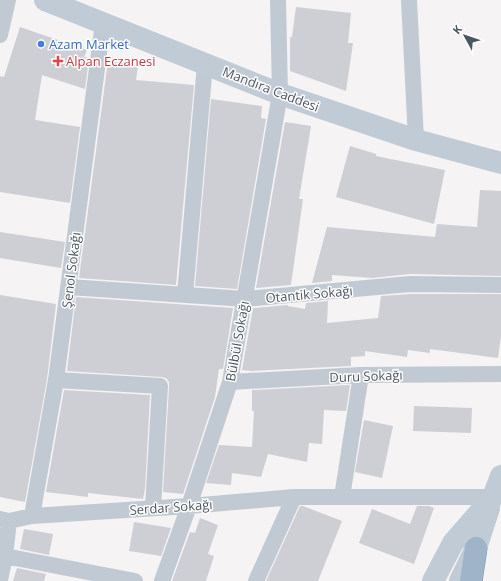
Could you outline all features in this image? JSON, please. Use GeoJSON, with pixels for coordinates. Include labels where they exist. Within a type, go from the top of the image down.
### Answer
{"type":"FeatureCollection","features":[{"type":"Feature","properties":{"kind":"highway"},"geometry":{"type":"LineString","coordinates":[[471,581],[476,548]]}},
{"type":"Feature","properties":{"kind":"main road","name":"Mandıra Caddesi"},"geometry":{"type":"LineString","coordinates":[[45,0],[280,94],[416,140],[501,163]]}},
{"type":"Feature","properties":{"kind":"main road"},"geometry":{"type":"LineString","coordinates":[[460,581],[476,548],[501,476]]}},
{"type":"Feature","properties":{"kind":"main road"},"geometry":{"type":"LineString","coordinates":[[433,581],[453,543],[493,497]]}},
{"type":"Feature","properties":{"kind":"street"},"geometry":{"type":"LineString","coordinates":[[0,35],[8,0]]}},
{"type":"Feature","properties":{"kind":"street","name":"Bülbül Sokağı"},"geometry":{"type":"LineString","coordinates":[[162,581],[189,506],[230,382],[280,94],[278,0]]}},
{"type":"Feature","properties":{"kind":"street"},"geometry":{"type":"LineString","coordinates":[[409,0],[416,140]]}},
{"type":"Feature","properties":{"kind":"street","name":"Şenol Sokağı"},"geometry":{"type":"LineString","coordinates":[[32,516],[56,380],[103,23]]}},
{"type":"Feature","properties":{"kind":"street"},"geometry":{"type":"LineString","coordinates":[[185,295],[205,64]]}},
{"type":"Feature","properties":{"kind":"street","name":"Otantik Sokağı"},"geometry":{"type":"LineString","coordinates":[[69,288],[245,300],[410,284],[501,285]]}},
{"type":"Feature","properties":{"kind":"street","name":"Duru Sokağı"},"geometry":{"type":"LineString","coordinates":[[230,382],[361,375],[501,374]]}},
{"type":"Feature","properties":{"kind":"street"},"geometry":{"type":"LineString","coordinates":[[342,497],[361,375]]}},
{"type":"Feature","properties":{"kind":"street"},"geometry":{"type":"LineString","coordinates":[[56,380],[160,386],[153,508]]}},
{"type":"Feature","properties":{"kind":"street"},"geometry":{"type":"LineString","coordinates":[[256,581],[294,497]]}},
{"type":"Feature","properties":{"kind":"street","name":"Serdar Sokağı"},"geometry":{"type":"LineString","coordinates":[[5,520],[32,516],[189,506],[294,497],[493,497]]}},
{"type":"Feature","properties":{"kind":"street"},"geometry":{"type":"LineString","coordinates":[[0,580],[5,556],[5,520]]}},
{"type":"Feature","properties":{"kind":"street"},"geometry":{"type":"LineString","coordinates":[[5,556],[135,581]]}},
{"type":"Feature","properties":{"kind":"building"},"geometry":{"type":"Polygon","coordinates":[[[296,7],[351,13],[348,43],[353,43],[346,91],[290,71],[290,37],[292,37],[296,7]]]}},
{"type":"Feature","properties":{"kind":"building"},"geometry":{"type":"Polygon","coordinates":[[[20,27],[87,50],[84,57],[89,58],[85,89],[42,75],[35,120],[80,127],[70,203],[0,192],[0,76],[4,77],[20,27]]]}},
{"type":"Feature","properties":{"kind":"building"},"geometry":{"type":"Polygon","coordinates":[[[108,61],[138,66],[136,80],[194,85],[176,285],[79,278],[108,61]]]}},
{"type":"Feature","properties":{"kind":"building"},"geometry":{"type":"Polygon","coordinates":[[[211,99],[262,106],[261,118],[266,119],[237,289],[195,286],[211,99]]]}},
{"type":"Feature","properties":{"kind":"building"},"geometry":{"type":"Polygon","coordinates":[[[285,122],[311,126],[299,199],[303,199],[291,285],[256,288],[285,122]]]}},
{"type":"Feature","properties":{"kind":"building"},"geometry":{"type":"Polygon","coordinates":[[[350,146],[376,154],[376,156],[445,170],[434,224],[336,197],[350,146]]]}},
{"type":"Feature","properties":{"kind":"building"},"geometry":{"type":"Polygon","coordinates":[[[480,190],[501,191],[501,276],[410,274],[372,278],[332,275],[332,281],[312,283],[327,227],[435,237],[437,224],[477,227],[480,190]]]}},
{"type":"Feature","properties":{"kind":"building"},"geometry":{"type":"Polygon","coordinates":[[[0,232],[65,242],[61,268],[0,258],[0,232]]]}},
{"type":"Feature","properties":{"kind":"building"},"geometry":{"type":"Polygon","coordinates":[[[410,294],[501,294],[501,336],[498,358],[430,349],[430,353],[408,350],[407,357],[365,351],[365,356],[351,357],[351,366],[251,371],[242,370],[253,308],[288,305],[305,309],[306,303],[328,301],[327,323],[378,318],[381,296],[410,294]]]}},
{"type":"Feature","properties":{"kind":"building"},"geometry":{"type":"Polygon","coordinates":[[[0,295],[56,304],[47,379],[25,502],[0,497],[0,295]]]}},
{"type":"Feature","properties":{"kind":"building"},"geometry":{"type":"Polygon","coordinates":[[[76,297],[233,308],[223,369],[219,369],[215,397],[183,494],[163,492],[169,387],[169,382],[166,378],[67,371],[76,297]]]}},
{"type":"Feature","properties":{"kind":"building"},"geometry":{"type":"Polygon","coordinates":[[[350,385],[346,411],[324,410],[322,444],[309,443],[307,462],[268,454],[261,477],[232,473],[231,485],[206,483],[219,445],[252,447],[254,411],[252,411],[252,390],[350,385]]]}},
{"type":"Feature","properties":{"kind":"building"},"geometry":{"type":"Polygon","coordinates":[[[64,390],[150,395],[145,489],[143,499],[88,493],[88,497],[46,492],[64,390]]]}},
{"type":"Feature","properties":{"kind":"building"},"geometry":{"type":"Polygon","coordinates":[[[414,406],[472,408],[471,433],[413,431],[414,406]]]}},
{"type":"Feature","properties":{"kind":"building"},"geometry":{"type":"Polygon","coordinates":[[[364,420],[393,426],[382,478],[355,472],[364,420]]]}},
{"type":"Feature","properties":{"kind":"building"},"geometry":{"type":"Polygon","coordinates":[[[300,506],[342,521],[318,581],[266,581],[300,506]]]}},
{"type":"Feature","properties":{"kind":"building"},"geometry":{"type":"Polygon","coordinates":[[[417,506],[429,506],[434,508],[414,564],[359,543],[372,509],[410,524],[417,506]]]}},
{"type":"Feature","properties":{"kind":"building"},"geometry":{"type":"Polygon","coordinates":[[[200,518],[218,525],[208,554],[214,556],[206,581],[172,581],[190,532],[195,533],[200,518]]]}},
{"type":"Feature","properties":{"kind":"building"},"geometry":{"type":"Polygon","coordinates":[[[134,522],[171,528],[161,556],[129,551],[134,522]]]}},
{"type":"Feature","properties":{"kind":"building"},"geometry":{"type":"Polygon","coordinates":[[[24,529],[53,534],[49,555],[20,549],[24,529]]]}},
{"type":"Feature","properties":{"kind":"building"},"geometry":{"type":"Polygon","coordinates":[[[17,568],[46,574],[44,581],[13,581],[17,568]]]}},
{"type":"Feature","properties":{"kind":"place","name":"Azam Market"},"geometry":{"type":"Point","coordinates":[41,44]}},
{"type":"Feature","properties":{"kind":"place","name":"Alpan Eczanesi"},"geometry":{"type":"Point","coordinates":[58,61]}}]}
